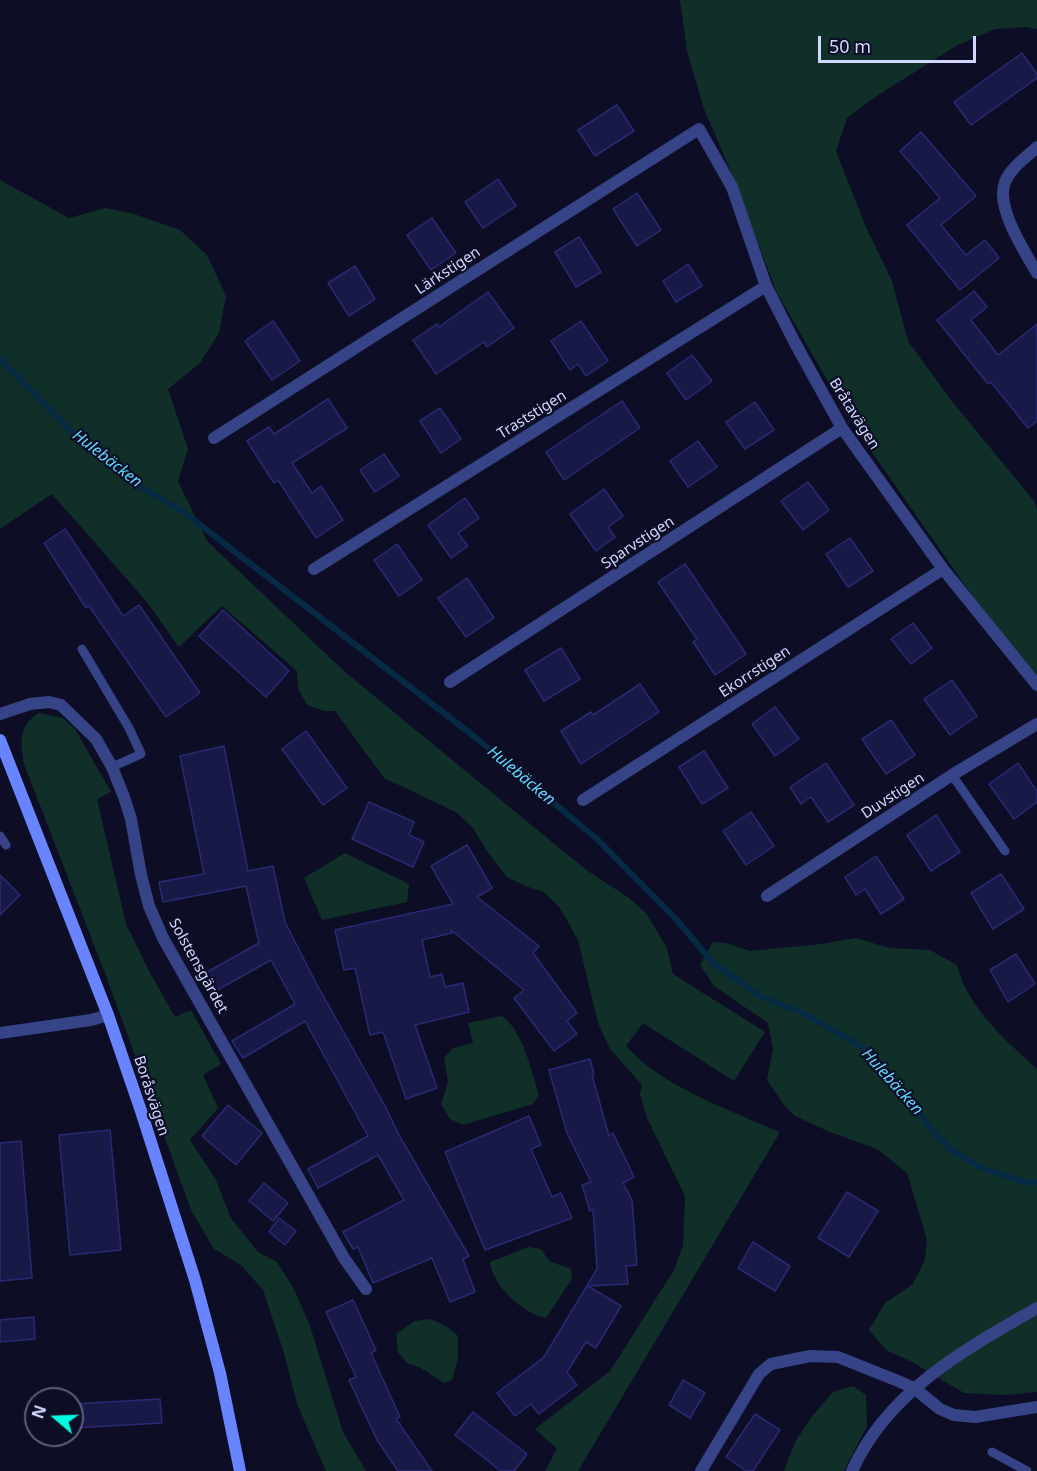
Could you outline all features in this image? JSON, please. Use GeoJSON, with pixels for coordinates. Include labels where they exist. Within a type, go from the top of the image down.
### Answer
{"type":"FeatureCollection","features":[{"type":"Feature","properties":{"kind":"street","name":"Bråtavägen"},"geometry":{"type":"LineString","coordinates":[[699,129],[732,187],[765,286],[842,428],[944,569],[1037,685]]}},
{"type":"Feature","properties":{"kind":"street","name":"Lärkstigen"},"geometry":{"type":"LineString","coordinates":[[214,438],[699,129]]}},
{"type":"Feature","properties":{"kind":"street"},"geometry":{"type":"LineString","coordinates":[[1037,147],[1012,170],[1004,184],[1011,228],[1037,273]]}},
{"type":"Feature","properties":{"kind":"street","name":"Traststigen"},"geometry":{"type":"LineString","coordinates":[[314,569],[765,286]]}},
{"type":"Feature","properties":{"kind":"street","name":"Sparvstigen"},"geometry":{"type":"LineString","coordinates":[[450,682],[842,428]]}},
{"type":"Feature","properties":{"kind":"street","name":"Ekorrstigen"},"geometry":{"type":"LineString","coordinates":[[583,800],[944,569]]}},
{"type":"Feature","properties":{"kind":"street","name":"Solstensgärdet"},"geometry":{"type":"LineString","coordinates":[[0,714],[49,702],[61,705],[96,739],[112,767],[131,819],[149,906],[163,938],[344,1258],[366,1289]]}},
{"type":"Feature","properties":{"kind":"street","name":"Duvstigen"},"geometry":{"type":"LineString","coordinates":[[767,896],[952,775],[1037,724]]}},
{"type":"Feature","properties":{"kind":"street","name":"Boråsvägen"},"geometry":{"type":"LineString","coordinates":[[0,740],[108,1015],[195,1280],[219,1373],[240,1471]]}},
{"type":"Feature","properties":{"kind":"street"},"geometry":{"type":"LineString","coordinates":[[0,1033],[91,1020],[108,1015]]}},
{"type":"Feature","properties":{"kind":"street"},"geometry":{"type":"LineString","coordinates":[[852,1471],[871,1434],[888,1413],[914,1388],[966,1349],[1037,1308]]}},
{"type":"Feature","properties":{"kind":"street"},"geometry":{"type":"LineString","coordinates":[[701,1471],[759,1374],[771,1364],[810,1356],[838,1357],[914,1388],[940,1409],[954,1415],[975,1417],[1037,1407]]}},
{"type":"Feature","properties":{"kind":"lane"},"geometry":{"type":"LineString","coordinates":[[81,649],[129,728],[141,754],[112,767]]}},
{"type":"Feature","properties":{"kind":"lane"},"geometry":{"type":"LineString","coordinates":[[952,775],[1005,851]]}},
{"type":"Feature","properties":{"kind":"lane"},"geometry":{"type":"LineString","coordinates":[[0,836],[6,845]]}},
{"type":"Feature","properties":{"kind":"lane"},"geometry":{"type":"LineString","coordinates":[[992,1452],[1027,1471]]}},
{"type":"Feature","properties":{"kind":"green space"},"geometry":{"type":"Polygon","coordinates":[[[680,0],[1037,0],[1037,29],[1025,27],[995,29],[956,46],[872,99],[847,118],[836,151],[865,225],[892,281],[908,341],[950,399],[1035,502],[1037,509],[1037,680],[983,611],[853,425],[777,293],[704,109],[687,51],[680,0]]]}},
{"type":"Feature","properties":{"kind":"green space"},"geometry":{"type":"Polygon","coordinates":[[[0,180],[69,218],[106,208],[134,214],[180,230],[207,255],[226,296],[219,333],[200,363],[168,389],[188,449],[178,481],[207,541],[345,672],[585,869],[629,898],[646,913],[667,948],[673,974],[765,1032],[734,1081],[643,1023],[626,1046],[658,1073],[677,1085],[780,1132],[578,1471],[545,1471],[557,1449],[535,1429],[610,1371],[674,1270],[683,1245],[685,1196],[647,1118],[640,1094],[642,1085],[610,1049],[598,1023],[578,940],[560,908],[544,892],[507,877],[472,827],[456,812],[384,778],[335,711],[324,711],[307,705],[298,688],[297,671],[222,606],[179,647],[147,602],[52,494],[0,529],[0,180]]]}},
{"type":"Feature","properties":{"kind":"green space"},"geometry":{"type":"Polygon","coordinates":[[[39,713],[63,718],[75,729],[111,792],[97,799],[126,924],[175,1017],[191,1010],[221,1064],[203,1075],[218,1108],[190,1140],[216,1180],[231,1218],[258,1252],[277,1262],[295,1291],[310,1326],[343,1432],[366,1471],[326,1471],[297,1404],[284,1353],[263,1290],[241,1265],[214,1249],[191,1210],[108,981],[24,764],[22,735],[27,724],[39,713]]]}},
{"type":"Feature","properties":{"kind":"green space"},"geometry":{"type":"Polygon","coordinates":[[[345,853],[409,884],[407,902],[322,920],[304,878],[345,853]]]}},
{"type":"Feature","properties":{"kind":"green space"},"geometry":{"type":"Polygon","coordinates":[[[856,938],[889,948],[930,950],[957,965],[969,995],[989,1022],[1037,1069],[1037,1392],[1006,1395],[964,1393],[912,1362],[886,1350],[869,1330],[885,1303],[912,1285],[925,1260],[927,1240],[907,1173],[877,1149],[795,1116],[784,1105],[767,1080],[773,1049],[768,1023],[714,986],[700,965],[713,942],[726,943],[750,951],[856,938]]]}},
{"type":"Feature","properties":{"kind":"green space"},"geometry":{"type":"Polygon","coordinates":[[[502,1016],[509,1022],[521,1041],[539,1095],[533,1104],[463,1125],[450,1119],[441,1104],[448,1082],[444,1058],[453,1048],[473,1043],[468,1023],[502,1016]]]}},
{"type":"Feature","properties":{"kind":"green space"},"geometry":{"type":"Polygon","coordinates":[[[528,1247],[541,1249],[549,1261],[571,1269],[572,1279],[546,1318],[519,1305],[503,1289],[492,1271],[490,1262],[528,1247]]]}},
{"type":"Feature","properties":{"kind":"green space"},"geometry":{"type":"Polygon","coordinates":[[[430,1319],[446,1326],[458,1336],[458,1359],[452,1380],[444,1383],[421,1368],[407,1363],[398,1352],[396,1334],[415,1321],[430,1319]]]}},
{"type":"Feature","properties":{"kind":"green space"},"geometry":{"type":"Polygon","coordinates":[[[853,1386],[866,1395],[867,1426],[844,1471],[784,1471],[795,1442],[813,1415],[833,1392],[853,1386]]]}},
{"type":"Feature","properties":{"kind":"building"},"geometry":{"type":"Polygon","coordinates":[[[1022,53],[1037,74],[1037,78],[971,125],[954,102],[1022,53]]]}},
{"type":"Feature","properties":{"kind":"building"},"geometry":{"type":"Polygon","coordinates":[[[617,105],[634,131],[595,156],[578,130],[617,105]]]}},
{"type":"Feature","properties":{"kind":"building"},"geometry":{"type":"Polygon","coordinates":[[[921,132],[976,196],[941,225],[966,255],[985,240],[999,258],[960,290],[907,225],[940,198],[900,151],[921,132]]]}},
{"type":"Feature","properties":{"kind":"building"},"geometry":{"type":"Polygon","coordinates":[[[498,179],[516,206],[483,228],[465,202],[498,179]]]}},
{"type":"Feature","properties":{"kind":"building"},"geometry":{"type":"Polygon","coordinates":[[[637,193],[661,230],[637,246],[613,209],[637,193]]]}},
{"type":"Feature","properties":{"kind":"building"},"geometry":{"type":"Polygon","coordinates":[[[432,218],[456,253],[431,270],[407,235],[432,218]]]}},
{"type":"Feature","properties":{"kind":"building"},"geometry":{"type":"Polygon","coordinates":[[[579,237],[601,272],[576,287],[555,252],[579,237]]]}},
{"type":"Feature","properties":{"kind":"building"},"geometry":{"type":"Polygon","coordinates":[[[688,264],[702,286],[676,302],[663,281],[688,264]]]}},
{"type":"Feature","properties":{"kind":"building"},"geometry":{"type":"Polygon","coordinates":[[[355,266],[375,299],[349,316],[328,283],[355,266]]]}},
{"type":"Feature","properties":{"kind":"building"},"geometry":{"type":"Polygon","coordinates":[[[974,291],[987,307],[971,320],[998,355],[1037,324],[1037,421],[1028,428],[991,382],[988,384],[937,320],[974,291]]]}},
{"type":"Feature","properties":{"kind":"building"},"geometry":{"type":"Polygon","coordinates":[[[488,292],[514,328],[487,347],[484,342],[436,374],[413,340],[437,324],[439,327],[488,292]]]}},
{"type":"Feature","properties":{"kind":"building"},"geometry":{"type":"Polygon","coordinates":[[[273,321],[300,361],[272,380],[245,341],[273,321]]]}},
{"type":"Feature","properties":{"kind":"building"},"geometry":{"type":"Polygon","coordinates":[[[581,321],[608,361],[586,376],[578,364],[570,370],[551,341],[581,321]]]}},
{"type":"Feature","properties":{"kind":"building"},"geometry":{"type":"Polygon","coordinates":[[[692,355],[712,381],[686,400],[667,373],[692,355]]]}},
{"type":"Feature","properties":{"kind":"building"},"geometry":{"type":"Polygon","coordinates":[[[328,399],[347,428],[292,463],[312,493],[321,486],[343,520],[316,538],[278,480],[274,483],[247,441],[269,427],[274,434],[328,399]]]}},
{"type":"Feature","properties":{"kind":"building"},"geometry":{"type":"Polygon","coordinates":[[[622,401],[640,428],[564,480],[546,452],[622,401]]]}},
{"type":"Feature","properties":{"kind":"building"},"geometry":{"type":"Polygon","coordinates":[[[755,402],[774,430],[745,449],[726,422],[755,402]]]}},
{"type":"Feature","properties":{"kind":"building"},"geometry":{"type":"Polygon","coordinates":[[[440,408],[461,439],[441,453],[420,421],[440,408]]]}},
{"type":"Feature","properties":{"kind":"building"},"geometry":{"type":"Polygon","coordinates":[[[698,441],[717,467],[688,487],[670,461],[698,441]]]}},
{"type":"Feature","properties":{"kind":"building"},"geometry":{"type":"Polygon","coordinates":[[[384,454],[399,476],[375,492],[360,470],[384,454]]]}},
{"type":"Feature","properties":{"kind":"building"},"geometry":{"type":"Polygon","coordinates":[[[808,482],[829,510],[803,530],[781,501],[808,482]]]}},
{"type":"Feature","properties":{"kind":"building"},"geometry":{"type":"Polygon","coordinates":[[[604,489],[623,516],[608,527],[615,537],[596,551],[570,514],[604,489]]]}},
{"type":"Feature","properties":{"kind":"building"},"geometry":{"type":"Polygon","coordinates":[[[465,498],[479,518],[458,533],[468,546],[451,558],[428,525],[465,498]]]}},
{"type":"Feature","properties":{"kind":"building"},"geometry":{"type":"Polygon","coordinates":[[[65,529],[123,616],[139,605],[200,693],[166,717],[89,606],[86,608],[44,543],[65,529]]]}},
{"type":"Feature","properties":{"kind":"building"},"geometry":{"type":"Polygon","coordinates":[[[850,538],[873,571],[848,587],[826,554],[850,538]]]}},
{"type":"Feature","properties":{"kind":"building"},"geometry":{"type":"Polygon","coordinates":[[[397,544],[422,580],[399,596],[374,560],[397,544]]]}},
{"type":"Feature","properties":{"kind":"building"},"geometry":{"type":"Polygon","coordinates":[[[685,564],[746,654],[715,675],[693,642],[697,639],[658,582],[685,564]]]}},
{"type":"Feature","properties":{"kind":"building"},"geometry":{"type":"Polygon","coordinates":[[[467,578],[494,618],[466,637],[438,598],[467,578]]]}},
{"type":"Feature","properties":{"kind":"building"},"geometry":{"type":"Polygon","coordinates":[[[223,610],[289,671],[266,697],[199,636],[223,610]]]}},
{"type":"Feature","properties":{"kind":"building"},"geometry":{"type":"Polygon","coordinates":[[[913,623],[932,648],[911,664],[891,639],[913,623]]]}},
{"type":"Feature","properties":{"kind":"building"},"geometry":{"type":"Polygon","coordinates":[[[561,648],[580,679],[544,701],[525,670],[561,648]]]}},
{"type":"Feature","properties":{"kind":"building"},"geometry":{"type":"Polygon","coordinates":[[[952,680],[977,716],[950,735],[924,699],[952,680]]]}},
{"type":"Feature","properties":{"kind":"building"},"geometry":{"type":"Polygon","coordinates":[[[640,684],[659,712],[581,764],[561,731],[591,712],[593,715],[640,684]]]}},
{"type":"Feature","properties":{"kind":"building"},"geometry":{"type":"Polygon","coordinates":[[[775,707],[799,739],[775,756],[752,724],[775,707]]]}},
{"type":"Feature","properties":{"kind":"building"},"geometry":{"type":"Polygon","coordinates":[[[891,720],[915,755],[886,774],[862,739],[891,720]]]}},
{"type":"Feature","properties":{"kind":"building"},"geometry":{"type":"Polygon","coordinates":[[[306,731],[347,788],[323,805],[282,749],[306,731]]]}},
{"type":"Feature","properties":{"kind":"building"},"geometry":{"type":"Polygon","coordinates":[[[224,746],[248,871],[273,866],[285,922],[399,1135],[469,1256],[463,1259],[475,1292],[450,1302],[432,1258],[373,1283],[358,1247],[353,1249],[343,1232],[404,1200],[378,1155],[318,1188],[308,1169],[368,1136],[305,1021],[243,1058],[232,1041],[295,1004],[271,960],[210,994],[200,976],[259,943],[246,886],[163,902],[159,882],[204,874],[180,756],[224,746]]]}},
{"type":"Feature","properties":{"kind":"building"},"geometry":{"type":"Polygon","coordinates":[[[704,751],[728,788],[702,804],[679,767],[704,751]]]}},
{"type":"Feature","properties":{"kind":"building"},"geometry":{"type":"Polygon","coordinates":[[[826,763],[854,805],[828,822],[811,797],[801,804],[790,787],[826,763]]]}},
{"type":"Feature","properties":{"kind":"building"},"geometry":{"type":"Polygon","coordinates":[[[1018,763],[1037,791],[1037,802],[1014,819],[989,784],[1018,763]]]}},
{"type":"Feature","properties":{"kind":"building"},"geometry":{"type":"Polygon","coordinates":[[[369,802],[414,822],[409,835],[424,842],[413,867],[352,839],[369,802]]]}},
{"type":"Feature","properties":{"kind":"building"},"geometry":{"type":"Polygon","coordinates":[[[751,812],[774,846],[746,865],[723,831],[751,812]]]}},
{"type":"Feature","properties":{"kind":"building"},"geometry":{"type":"Polygon","coordinates":[[[936,815],[960,852],[931,871],[907,835],[936,815]]]}},
{"type":"Feature","properties":{"kind":"building"},"geometry":{"type":"Polygon","coordinates":[[[467,845],[492,888],[477,897],[539,946],[533,953],[577,1013],[567,1021],[577,1034],[554,1051],[514,998],[524,990],[451,930],[452,933],[422,940],[430,977],[442,974],[445,987],[463,983],[469,1012],[415,1025],[437,1088],[406,1099],[383,1032],[370,1035],[355,968],[344,970],[335,930],[453,904],[431,866],[467,845]]]}},
{"type":"Feature","properties":{"kind":"building"},"geometry":{"type":"Polygon","coordinates":[[[876,856],[904,899],[881,914],[865,889],[856,895],[845,877],[876,856]]]}},
{"type":"Feature","properties":{"kind":"building"},"geometry":{"type":"Polygon","coordinates":[[[1001,874],[1024,909],[993,929],[971,893],[1001,874]]]}},
{"type":"Feature","properties":{"kind":"building"},"geometry":{"type":"Polygon","coordinates":[[[0,875],[20,895],[0,915],[0,875]]]}},
{"type":"Feature","properties":{"kind":"building"},"geometry":{"type":"Polygon","coordinates":[[[1016,954],[1035,984],[1008,1002],[990,970],[1016,954]]]}},
{"type":"Feature","properties":{"kind":"building"},"geometry":{"type":"Polygon","coordinates":[[[590,1059],[594,1074],[592,1075],[609,1136],[613,1133],[634,1177],[623,1183],[632,1200],[637,1265],[626,1266],[628,1284],[588,1286],[621,1306],[596,1348],[586,1342],[567,1372],[577,1385],[539,1414],[531,1404],[515,1416],[497,1393],[544,1357],[597,1269],[593,1209],[590,1211],[582,1185],[591,1182],[567,1133],[549,1070],[590,1059]]]}},
{"type":"Feature","properties":{"kind":"building"},"geometry":{"type":"Polygon","coordinates":[[[228,1105],[262,1133],[236,1165],[202,1136],[228,1105]]]}},
{"type":"Feature","properties":{"kind":"building"},"geometry":{"type":"Polygon","coordinates":[[[529,1116],[541,1145],[531,1149],[552,1197],[561,1193],[572,1218],[485,1250],[445,1152],[529,1116]]]}},
{"type":"Feature","properties":{"kind":"building"},"geometry":{"type":"Polygon","coordinates":[[[110,1130],[121,1250],[70,1255],[59,1135],[110,1130]]]}},
{"type":"Feature","properties":{"kind":"building"},"geometry":{"type":"Polygon","coordinates":[[[21,1141],[32,1278],[0,1281],[0,1143],[21,1141]]]}},
{"type":"Feature","properties":{"kind":"building"},"geometry":{"type":"Polygon","coordinates":[[[264,1183],[288,1203],[273,1221],[249,1201],[264,1183]]]}},
{"type":"Feature","properties":{"kind":"building"},"geometry":{"type":"Polygon","coordinates":[[[847,1192],[878,1211],[849,1257],[818,1238],[847,1192]]]}},
{"type":"Feature","properties":{"kind":"building"},"geometry":{"type":"Polygon","coordinates":[[[279,1218],[296,1231],[285,1245],[269,1232],[279,1218]]]}},
{"type":"Feature","properties":{"kind":"building"},"geometry":{"type":"Polygon","coordinates":[[[753,1242],[790,1266],[775,1291],[738,1268],[753,1242]]]}},
{"type":"Feature","properties":{"kind":"building"},"geometry":{"type":"Polygon","coordinates":[[[353,1300],[376,1350],[371,1353],[400,1417],[396,1419],[432,1471],[398,1471],[377,1440],[349,1380],[356,1377],[326,1312],[353,1300]]]}},
{"type":"Feature","properties":{"kind":"building"},"geometry":{"type":"Polygon","coordinates":[[[34,1317],[35,1339],[0,1342],[0,1320],[34,1317]]]}},
{"type":"Feature","properties":{"kind":"building"},"geometry":{"type":"Polygon","coordinates":[[[683,1380],[705,1393],[690,1418],[669,1405],[683,1380]]]}},
{"type":"Feature","properties":{"kind":"building"},"geometry":{"type":"Polygon","coordinates":[[[160,1399],[162,1423],[84,1427],[84,1403],[160,1399]]]}},
{"type":"Feature","properties":{"kind":"building"},"geometry":{"type":"Polygon","coordinates":[[[473,1412],[527,1454],[514,1471],[501,1471],[455,1435],[473,1412]]]}},
{"type":"Feature","properties":{"kind":"building"},"geometry":{"type":"Polygon","coordinates":[[[755,1414],[780,1430],[753,1471],[746,1471],[726,1457],[755,1414]]]}},
{"type":"Feature","properties":{"kind":"waterway","name":"Hulebäcken"},"geometry":{"type":"LineString","coordinates":[[0,359],[75,435],[125,477],[186,514],[475,737],[597,839],[677,920],[712,962],[760,996],[805,1014],[869,1051],[924,1121],[951,1150],[984,1169],[1025,1182],[1037,1182]]}}]}
